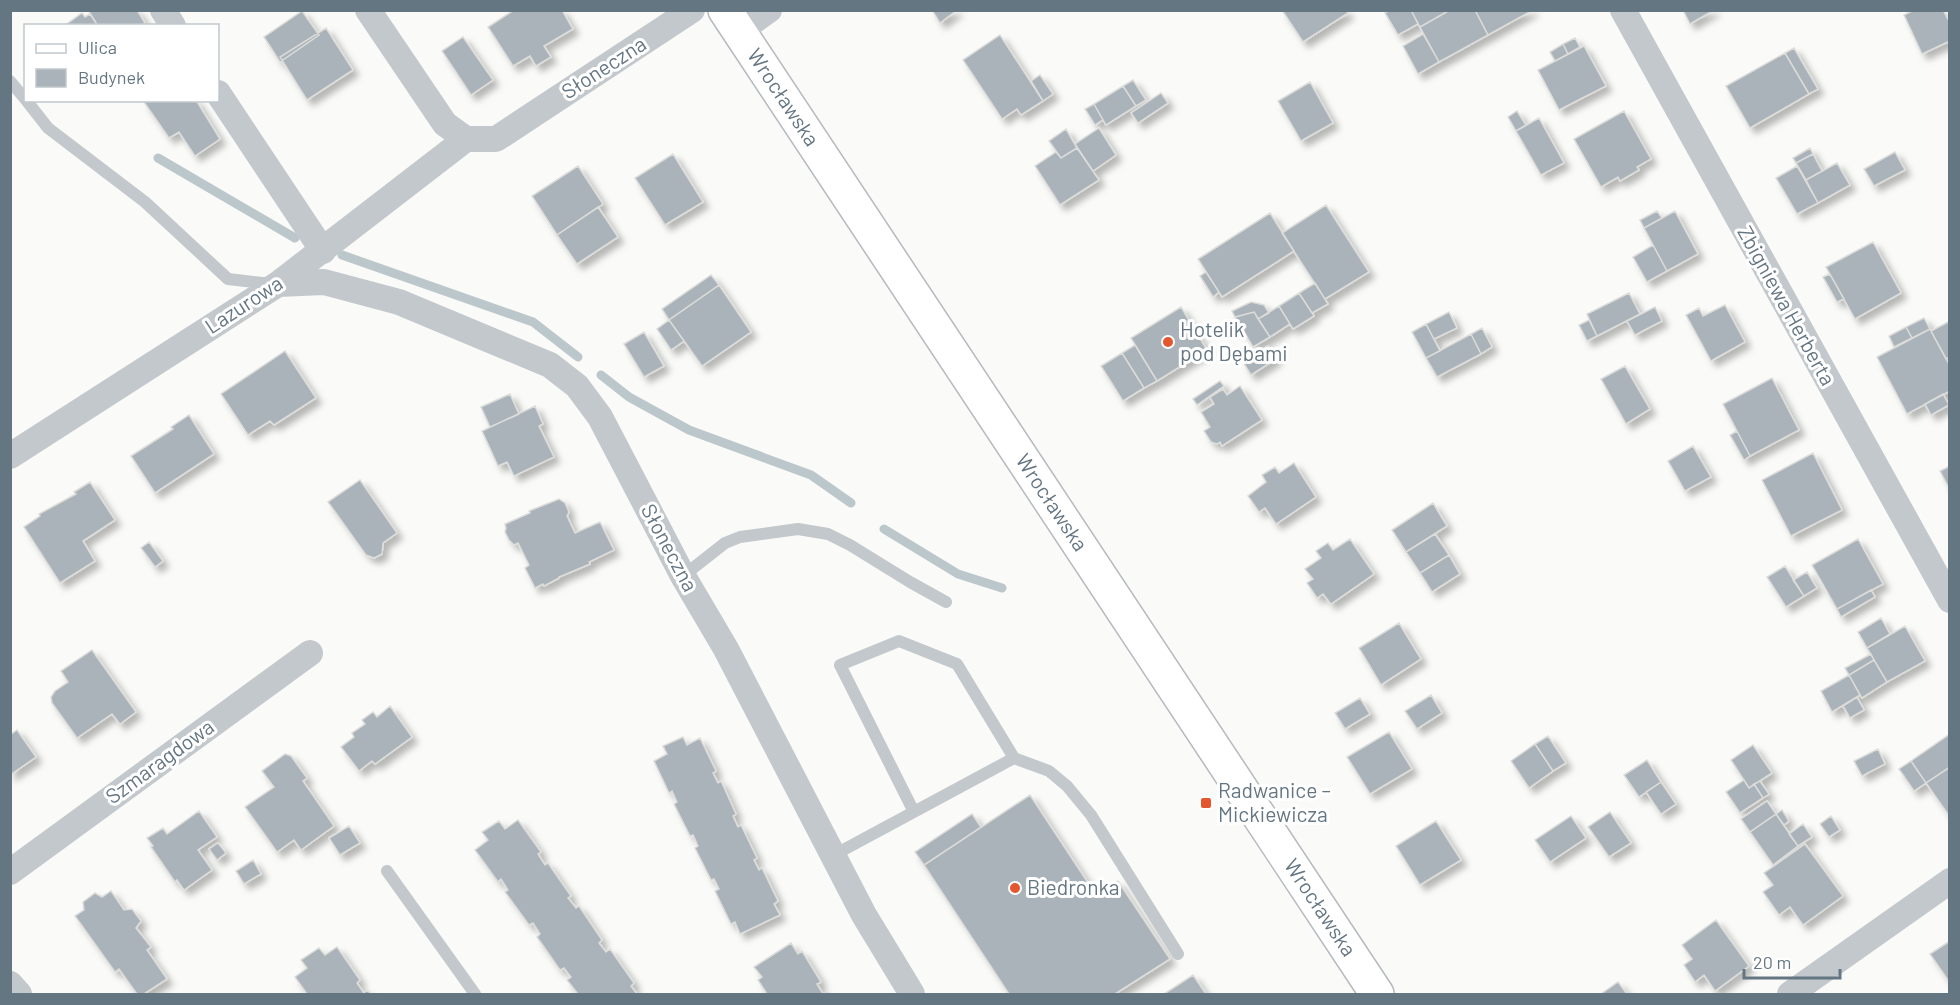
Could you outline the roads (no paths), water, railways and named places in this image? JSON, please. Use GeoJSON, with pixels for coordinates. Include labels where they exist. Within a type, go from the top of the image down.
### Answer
{"type":"FeatureCollection","features":[{"type":"Feature","properties":{"kind":"main road","name":"Wrocławska"},"geometry":{"type":"LineString","coordinates":[[732,21],[1377,994]]}},
{"type":"Feature","properties":{"kind":"street"},"geometry":{"type":"LineString","coordinates":[[163,10],[172,24]]}},
{"type":"Feature","properties":{"kind":"street"},"geometry":{"type":"LineString","coordinates":[[368,10],[445,124],[466,139]]}},
{"type":"Feature","properties":{"kind":"street","name":"Słoneczna"},"geometry":{"type":"LineString","coordinates":[[466,139],[496,139],[692,10]]}},
{"type":"Feature","properties":{"kind":"street"},"geometry":{"type":"LineString","coordinates":[[732,21],[769,10]]}},
{"type":"Feature","properties":{"kind":"street","name":"Zbigniewa Herberta"},"geometry":{"type":"LineString","coordinates":[[1623,10],[1950,600]]}},
{"type":"Feature","properties":{"kind":"street"},"geometry":{"type":"LineString","coordinates":[[219,95],[323,251]]}},
{"type":"Feature","properties":{"kind":"street","name":"Lazurowa"},"geometry":{"type":"LineString","coordinates":[[10,456],[278,284],[466,139]]}},
{"type":"Feature","properties":{"kind":"street","name":"Słoneczna"},"geometry":{"type":"LineString","coordinates":[[278,284],[324,282],[399,302],[549,364],[578,386],[600,417],[683,576],[726,649],[832,856],[864,915],[912,994]]}},
{"type":"Feature","properties":{"kind":"street","name":"Szmaragdowa"},"geometry":{"type":"LineString","coordinates":[[10,872],[310,653]]}},
{"type":"Feature","properties":{"kind":"street"},"geometry":{"type":"LineString","coordinates":[[1790,994],[1950,881]]}},
{"type":"Feature","properties":{"kind":"street"},"geometry":{"type":"LineString","coordinates":[[10,984],[19,994]]}},
{"type":"Feature","properties":{"kind":"lane"},"geometry":{"type":"LineString","coordinates":[[10,81],[24,98]]}},
{"type":"Feature","properties":{"kind":"lane"},"geometry":{"type":"LineString","coordinates":[[28,102],[48,128],[144,202],[228,279],[278,284]]}},
{"type":"Feature","properties":{"kind":"lane"},"geometry":{"type":"LineString","coordinates":[[683,576],[725,543],[740,537],[798,529],[828,534],[850,544],[946,602]]}},
{"type":"Feature","properties":{"kind":"lane"},"geometry":{"type":"LineString","coordinates":[[914,812],[840,665],[899,641],[957,664],[1014,758],[1049,771],[1067,786],[1090,815],[1178,954]]}},
{"type":"Feature","properties":{"kind":"lane"},"geometry":{"type":"LineString","coordinates":[[832,856],[1014,758]]}},
{"type":"Feature","properties":{"kind":"lane"},"geometry":{"type":"LineString","coordinates":[[387,871],[476,994]]}},
{"type":"Feature","properties":{"kind":"waterway"},"geometry":{"type":"LineString","coordinates":[[158,158],[295,238]]}},
{"type":"Feature","properties":{"kind":"waterway"},"geometry":{"type":"LineString","coordinates":[[342,255],[533,322],[578,357]]}},
{"type":"Feature","properties":{"kind":"waterway"},"geometry":{"type":"LineString","coordinates":[[601,375],[629,397],[689,430],[811,475],[851,503]]}},
{"type":"Feature","properties":{"kind":"waterway"},"geometry":{"type":"LineString","coordinates":[[884,529],[958,574],[1002,588]]}},
{"type":"Feature","properties":{"kind":"place","name":"Hotelik pod Dębami"},"geometry":{"type":"Point","coordinates":[1168,342]}},
{"type":"Feature","properties":{"kind":"place","name":"Radwanice – Mickiewicza"},"geometry":{"type":"Point","coordinates":[1206,803]}},
{"type":"Feature","properties":{"kind":"place","name":"Biedronka"},"geometry":{"type":"Point","coordinates":[1015,888]}}]}
